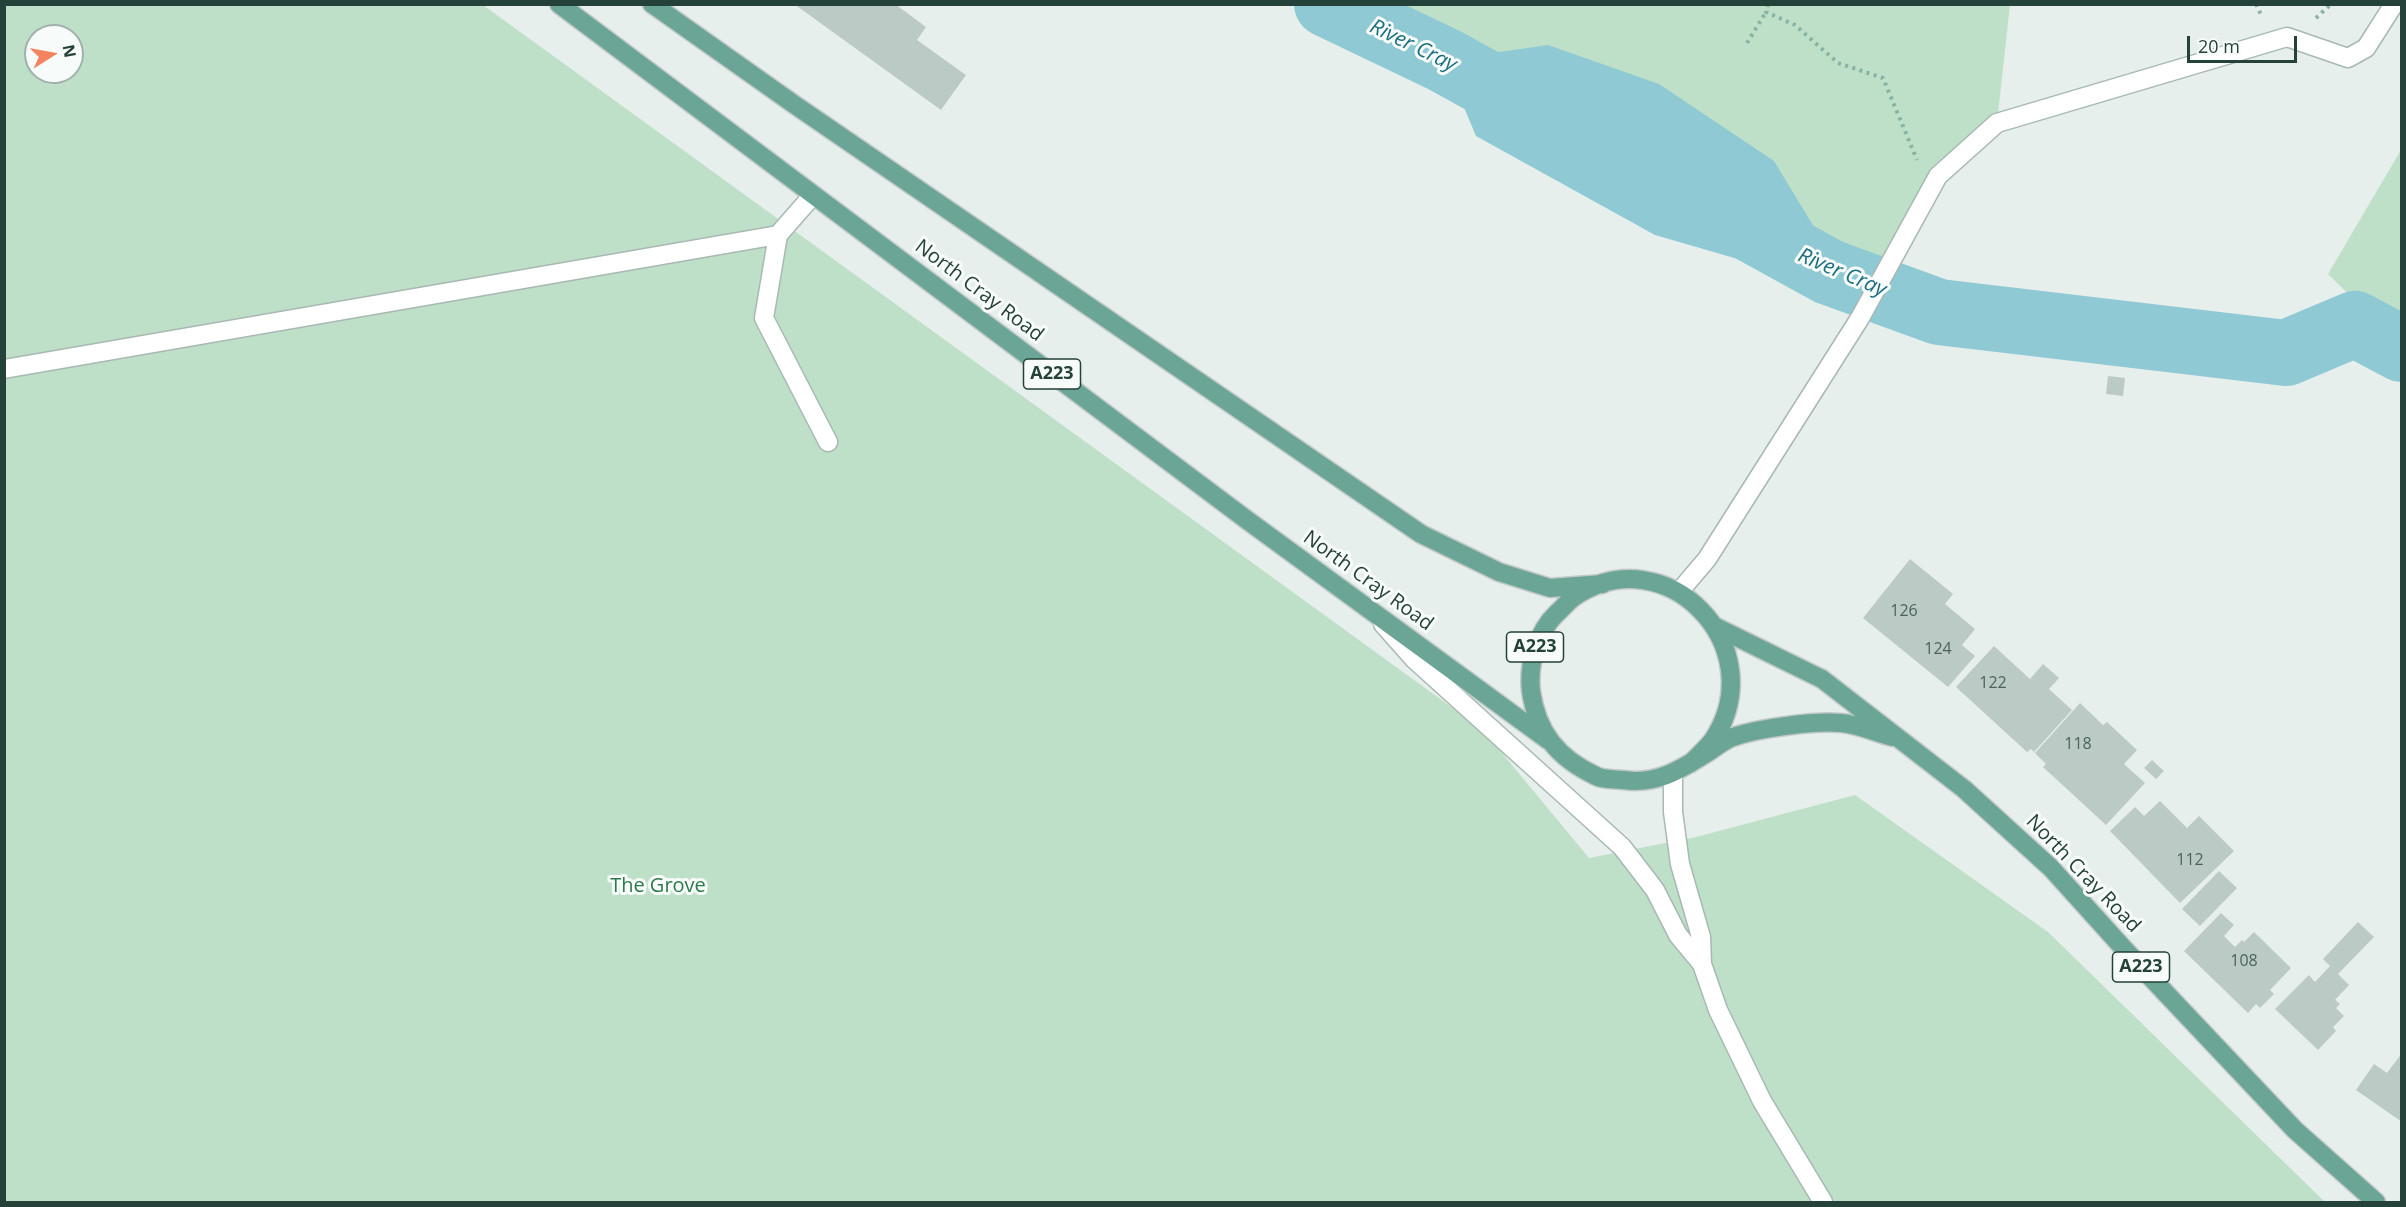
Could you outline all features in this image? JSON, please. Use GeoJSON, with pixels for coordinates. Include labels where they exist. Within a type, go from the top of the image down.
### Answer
{"type":"FeatureCollection","features":[{"type":"Feature","properties":{"kind":"main road","name":"North Cray Road"},"geometry":{"type":"LineString","coordinates":[[559,4],[1237,513],[1548,740]]}},
{"type":"Feature","properties":{"kind":"main road","name":"A223"},"geometry":{"type":"LineString","coordinates":[[652,4],[1421,534],[1499,572],[1551,588],[1629,580],[1655,583],[1679,592],[1700,608],[1716,627],[1728,655],[1731,685],[1726,715],[1712,741],[1691,763]]}},
{"type":"Feature","properties":{"kind":"main road","name":"A223"},"geometry":{"type":"LineString","coordinates":[[1603,584],[1574,597],[1551,619],[1535,647],[1530,679],[1534,711],[1548,740],[1570,763],[1599,777],[1640,782],[1663,778],[1731,737],[1763,729],[1841,723],[1900,739]]}},
{"type":"Feature","properties":{"kind":"main road","name":"A223"},"geometry":{"type":"LineString","coordinates":[[1716,627],[1822,678],[1900,739]]}},
{"type":"Feature","properties":{"kind":"main road","name":"North Cray Road"},"geometry":{"type":"LineString","coordinates":[[1900,739],[1964,789],[2051,868],[2295,1130],[2376,1203]]}},
{"type":"Feature","properties":{"kind":"lane"},"geometry":{"type":"LineString","coordinates":[[1679,592],[1707,559],[1864,312],[1938,176],[1997,123],[2287,37],[2321,51],[2348,58],[2366,48],[2394,4]]}},
{"type":"Feature","properties":{"kind":"lane"},"geometry":{"type":"LineString","coordinates":[[813,195],[778,235],[764,318],[828,442]]}},
{"type":"Feature","properties":{"kind":"lane"},"geometry":{"type":"LineString","coordinates":[[4,369],[778,235]]}},
{"type":"Feature","properties":{"kind":"lane"},"geometry":{"type":"LineString","coordinates":[[1368,608],[1414,659],[1622,847],[1654,890],[1678,935],[1702,964]]}},
{"type":"Feature","properties":{"kind":"lane"},"geometry":{"type":"LineString","coordinates":[[1673,772],[1672,812],[1680,864],[1701,937],[1702,964],[1718,1010],[1762,1101],[1823,1203]]}},
{"type":"Feature","properties":{"kind":"path"},"geometry":{"type":"LineString","coordinates":[[1747,43],[1766,12],[1768,4]]}},
{"type":"Feature","properties":{"kind":"path"},"geometry":{"type":"LineString","coordinates":[[1766,12],[1795,24],[1838,63],[1883,78],[1916,160],[1938,176]]}},
{"type":"Feature","properties":{"kind":"green space","name":"The Grove"},"geometry":{"type":"Polygon","coordinates":[[[5,4],[483,5],[1483,730],[1589,858],[1696,837],[1855,795],[2048,932],[2325,1202],[5,1202],[5,4]]]}},
{"type":"Feature","properties":{"kind":"green space"},"geometry":{"type":"Polygon","coordinates":[[[1327,5],[2010,5],[1997,123],[1938,176],[1875,292],[1829,272],[1444,60],[1327,5]]]}},
{"type":"Feature","properties":{"kind":"green space"},"geometry":{"type":"Polygon","coordinates":[[[2401,150],[2402,346],[2328,274],[2401,150]]]}},
{"type":"Feature","properties":{"kind":"water"},"geometry":{"type":"Polygon","coordinates":[[[1548,45],[1659,84],[1774,161],[1834,260],[1824,284],[1655,235],[1476,136],[1444,60],[1548,45]]]}},
{"type":"Feature","properties":{"kind":"building"},"geometry":{"type":"Polygon","coordinates":[[[794,4],[895,4],[926,27],[917,40],[966,75],[941,110],[794,4]]]}},
{"type":"Feature","properties":{"kind":"building"},"geometry":{"type":"Polygon","coordinates":[[[2108,376],[2125,378],[2123,396],[2106,394],[2108,376]]]}},
{"type":"Feature","properties":{"kind":"building"},"geometry":{"type":"Polygon","coordinates":[[[1910,559],[1953,594],[1945,604],[1975,629],[1962,645],[1975,656],[1948,687],[1863,618],[1910,559]]]}},
{"type":"Feature","properties":{"kind":"building"},"geometry":{"type":"Polygon","coordinates":[[[1994,646],[2030,679],[2043,664],[2059,678],[2049,689],[2072,710],[2034,752],[2031,749],[2027,752],[1956,687],[1994,646]]]}},
{"type":"Feature","properties":{"kind":"building"},"geometry":{"type":"Polygon","coordinates":[[[2080,703],[2103,725],[2107,722],[2137,750],[2124,764],[2145,783],[2106,825],[2043,767],[2046,764],[2035,753],[2080,703]]]}},
{"type":"Feature","properties":{"kind":"building"},"geometry":{"type":"Polygon","coordinates":[[[2152,760],[2164,771],[2156,779],[2144,768],[2152,760]]]}},
{"type":"Feature","properties":{"kind":"building"},"geometry":{"type":"Polygon","coordinates":[[[2160,801],[2187,828],[2199,816],[2234,851],[2180,903],[2110,831],[2135,807],[2144,816],[2160,801]]]}},
{"type":"Feature","properties":{"kind":"building"},"geometry":{"type":"Polygon","coordinates":[[[2219,871],[2237,888],[2200,926],[2182,909],[2219,871]]]}},
{"type":"Feature","properties":{"kind":"building"},"geometry":{"type":"Polygon","coordinates":[[[2221,913],[2234,925],[2224,936],[2235,947],[2254,932],[2291,968],[2270,990],[2274,994],[2260,1008],[2256,1004],[2248,1013],[2184,951],[2221,913]]]}},
{"type":"Feature","properties":{"kind":"building"},"geometry":{"type":"Polygon","coordinates":[[[2358,922],[2374,937],[2338,974],[2349,985],[2335,1000],[2340,1004],[2336,1008],[2344,1016],[2333,1027],[2336,1031],[2318,1050],[2275,1009],[2309,975],[2315,982],[2330,966],[2323,959],[2358,922]]]}},
{"type":"Feature","properties":{"kind":"building"},"geometry":{"type":"Polygon","coordinates":[[[2402,1053],[2402,1122],[2356,1090],[2374,1064],[2387,1073],[2402,1053]]]}},
{"type":"Feature","properties":{"kind":"waterway","name":"River Cray"},"geometry":{"type":"LineString","coordinates":[[1327,4],[1444,60],[1524,104]]}},
{"type":"Feature","properties":{"kind":"waterway","name":"River Cray"},"geometry":{"type":"LineString","coordinates":[[1749,228],[1829,272],[1939,312],[2286,353],[2355,324],[2402,349]]}}]}
